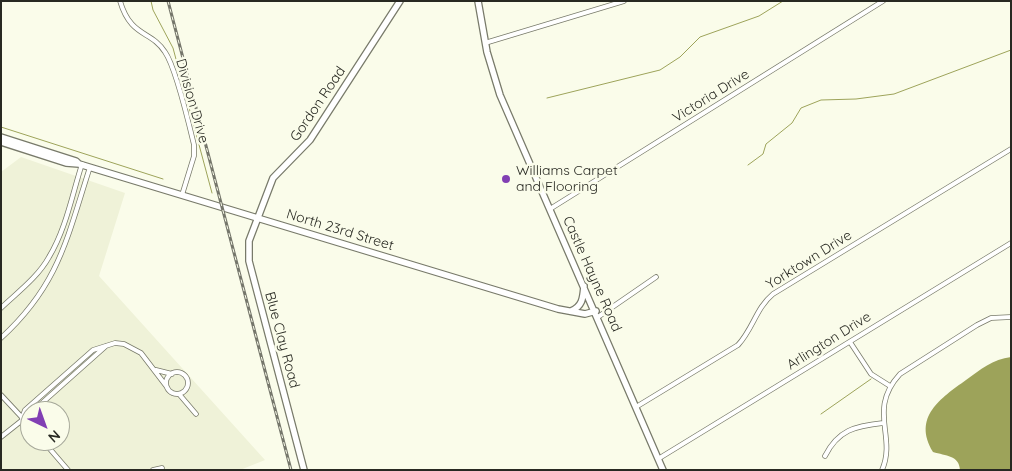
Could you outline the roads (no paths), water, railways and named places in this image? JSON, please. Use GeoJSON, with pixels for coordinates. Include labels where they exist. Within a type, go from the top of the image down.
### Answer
{"type":"FeatureCollection","features":[{"type":"Feature","properties":{"kind":"main road","name":"Gordon Road"},"geometry":{"type":"LineString","coordinates":[[258,218],[273,178],[310,140],[400,1]]}},
{"type":"Feature","properties":{"kind":"main road","name":"Castle Hayne Road"},"geometry":{"type":"LineString","coordinates":[[478,1],[485,43],[500,95],[584,284],[663,470]]}},
{"type":"Feature","properties":{"kind":"main road","name":"North 23rd Street"},"geometry":{"type":"LineString","coordinates":[[1,137],[76,161],[80,164]]}},
{"type":"Feature","properties":{"kind":"main road","name":"North 23rd Street"},"geometry":{"type":"LineString","coordinates":[[1,142],[66,163],[80,164],[567,311],[597,314]]}},
{"type":"Feature","properties":{"kind":"main road","name":"Blue Clay Road"},"geometry":{"type":"LineString","coordinates":[[258,218],[248,245],[248,262],[304,470]]}},
{"type":"Feature","properties":{"kind":"main road"},"geometry":{"type":"LineString","coordinates":[[567,311],[572,311],[580,306],[584,284]]}},
{"type":"Feature","properties":{"kind":"street","name":"Division Drive"},"geometry":{"type":"LineString","coordinates":[[120,1],[130,24],[160,46],[169,61],[194,145],[194,156],[182,195]]}},
{"type":"Feature","properties":{"kind":"street"},"geometry":{"type":"LineString","coordinates":[[485,43],[624,1]]}},
{"type":"Feature","properties":{"kind":"street","name":"Victoria Drive"},"geometry":{"type":"LineString","coordinates":[[550,209],[884,1]]}},
{"type":"Feature","properties":{"kind":"street","name":"Yorktown Drive"},"geometry":{"type":"LineString","coordinates":[[636,407],[738,345],[746,335],[761,306],[773,294],[1011,149]]}},
{"type":"Feature","properties":{"kind":"street"},"geometry":{"type":"LineString","coordinates":[[1,308],[36,274],[49,258],[62,228],[80,164]]}},
{"type":"Feature","properties":{"kind":"street"},"geometry":{"type":"LineString","coordinates":[[1,338],[32,307],[53,274],[66,245],[90,167]]}},
{"type":"Feature","properties":{"kind":"street","name":"Arlington Drive"},"geometry":{"type":"LineString","coordinates":[[658,459],[1011,243]]}},
{"type":"Feature","properties":{"kind":"street"},"geometry":{"type":"LineString","coordinates":[[597,314],[656,277]]}},
{"type":"Feature","properties":{"kind":"street"},"geometry":{"type":"LineString","coordinates":[[882,470],[885,442],[882,423],[883,408],[890,386],[900,374],[977,325],[991,318],[1011,317]]}},
{"type":"Feature","properties":{"kind":"street"},"geometry":{"type":"LineString","coordinates":[[850,342],[871,374],[890,386]]}},
{"type":"Feature","properties":{"kind":"street"},"geometry":{"type":"LineString","coordinates":[[35,401],[93,350],[108,345],[124,344],[134,348],[156,370],[171,392],[178,394],[196,414]]}},
{"type":"Feature","properties":{"kind":"street"},"geometry":{"type":"LineString","coordinates":[[44,401],[108,345]]}},
{"type":"Feature","properties":{"kind":"street"},"geometry":{"type":"LineString","coordinates":[[156,370],[172,374],[182,373],[188,381],[185,391],[178,394]]}},
{"type":"Feature","properties":{"kind":"street"},"geometry":{"type":"LineString","coordinates":[[167,387],[167,379],[172,374]]}},
{"type":"Feature","properties":{"kind":"street"},"geometry":{"type":"LineString","coordinates":[[1,395],[20,416]]}},
{"type":"Feature","properties":{"kind":"street"},"geometry":{"type":"LineString","coordinates":[[1,438],[20,420]]}},
{"type":"Feature","properties":{"kind":"street"},"geometry":{"type":"LineString","coordinates":[[825,456],[832,443],[847,431],[862,425],[882,423]]}},
{"type":"Feature","properties":{"kind":"street"},"geometry":{"type":"LineString","coordinates":[[52,451],[68,470]]}},
{"type":"Feature","properties":{"kind":"street"},"geometry":{"type":"LineString","coordinates":[[153,470],[162,468]]}},
{"type":"Feature","properties":{"kind":"waterway"},"geometry":{"type":"LineString","coordinates":[[151,1],[153,10],[173,48],[212,193]]}},
{"type":"Feature","properties":{"kind":"waterway"},"geometry":{"type":"LineString","coordinates":[[547,98],[660,70],[680,57],[700,37],[759,16],[783,1]]}},
{"type":"Feature","properties":{"kind":"waterway"},"geometry":{"type":"LineString","coordinates":[[748,165],[763,154],[766,144],[792,123],[801,108],[821,100],[856,99],[894,94],[1011,50]]}},
{"type":"Feature","properties":{"kind":"waterway"},"geometry":{"type":"LineString","coordinates":[[1,127],[163,179]]}},
{"type":"Feature","properties":{"kind":"waterway"},"geometry":{"type":"LineString","coordinates":[[821,414],[871,379]]}},
{"type":"Feature","properties":{"kind":"railway"},"geometry":{"type":"LineString","coordinates":[[168,1],[291,470]]}},
{"type":"Feature","properties":{"kind":"place","name":"Williams Carpet and Flooring"},"geometry":{"type":"Point","coordinates":[506,179]}}]}
